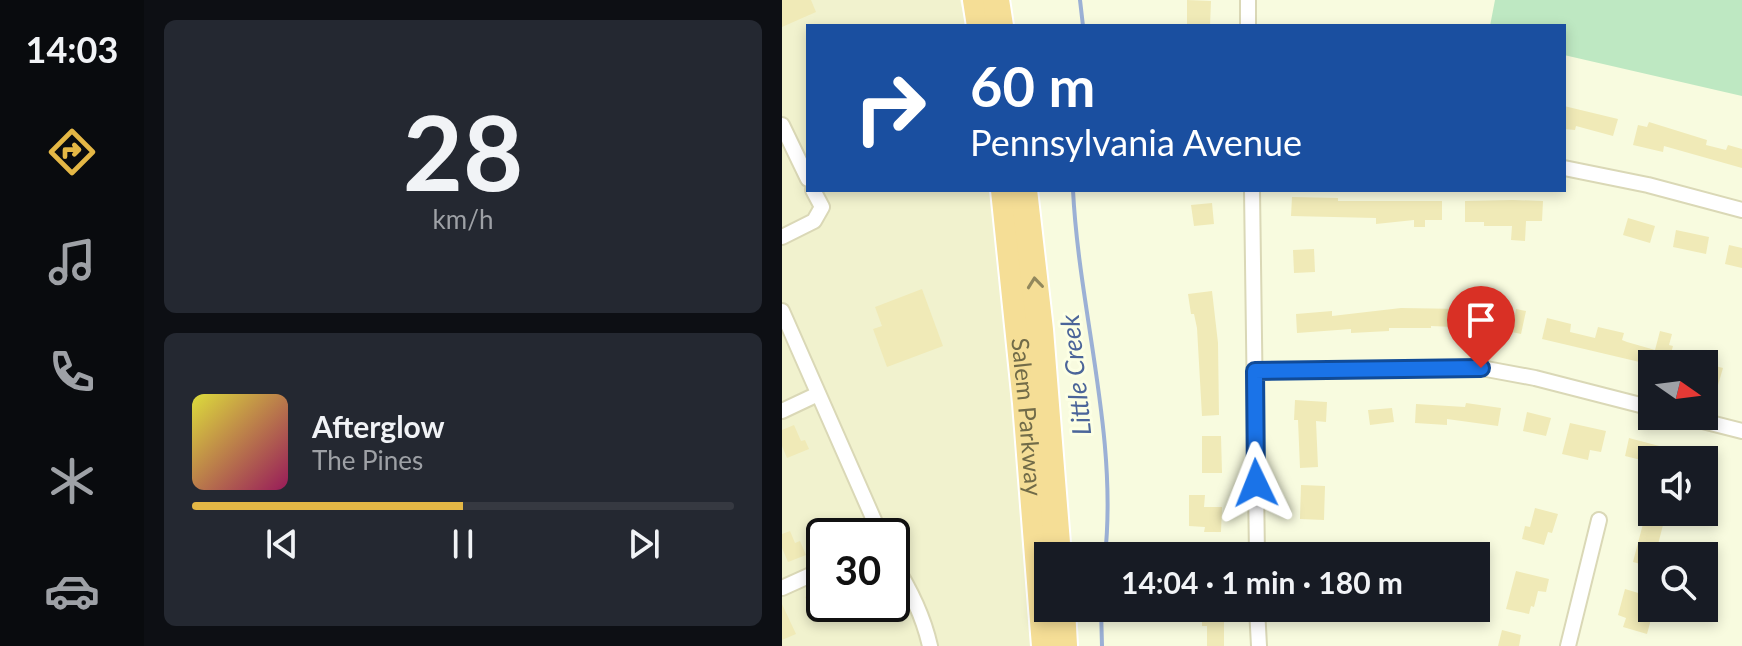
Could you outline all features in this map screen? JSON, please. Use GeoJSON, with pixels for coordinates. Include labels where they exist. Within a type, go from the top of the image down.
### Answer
{"type":"FeatureCollection","features":[{"type":"Feature","properties":{"kind":"highway"},"geometry":{"type":"LineString","coordinates":[[976,0],[980,24]]}},
{"type":"Feature","properties":{"kind":"highway"},"geometry":{"type":"LineString","coordinates":[[996,0],[1000,24]]}},
{"type":"Feature","properties":{"kind":"highway","name":"Salem Parkway"},"geometry":{"type":"LineString","coordinates":[[1004,192],[1025,388],[1045,646]]}},
{"type":"Feature","properties":{"kind":"highway","name":"Salem Parkway"},"geometry":{"type":"LineString","coordinates":[[1024,192],[1040,330],[1057,542]]}},
{"type":"Feature","properties":{"kind":"highway"},"geometry":{"type":"LineString","coordinates":[[1063,622],[1064,646]]}},
{"type":"Feature","properties":{"kind":"street"},"geometry":{"type":"LineString","coordinates":[[1248,0],[1248,24]]}},
{"type":"Feature","properties":{"kind":"street"},"geometry":{"type":"LineString","coordinates":[[782,125],[806,175]]}},
{"type":"Feature","properties":{"kind":"street"},"geometry":{"type":"LineString","coordinates":[[1566,168],[1648,185],[1742,210]]}},
{"type":"Feature","properties":{"kind":"street"},"geometry":{"type":"LineString","coordinates":[[782,237],[814,221],[822,207],[814,192]]}},
{"type":"Feature","properties":{"kind":"street"},"geometry":{"type":"LineString","coordinates":[[1252,192],[1257,542]]}},
{"type":"Feature","properties":{"kind":"street"},"geometry":{"type":"LineString","coordinates":[[782,311],[873,518]]}},
{"type":"Feature","properties":{"kind":"street"},"geometry":{"type":"LineString","coordinates":[[1255,371],[1481,368],[1535,378],[1638,404]]}},
{"type":"Feature","properties":{"kind":"street"},"geometry":{"type":"LineString","coordinates":[[782,411],[818,394]]}},
{"type":"Feature","properties":{"kind":"street"},"geometry":{"type":"LineString","coordinates":[[1718,425],[1742,431]]}},
{"type":"Feature","properties":{"kind":"street"},"geometry":{"type":"LineString","coordinates":[[1568,646],[1599,520]]}},
{"type":"Feature","properties":{"kind":"street"},"geometry":{"type":"LineString","coordinates":[[782,588],[806,577]]}},
{"type":"Feature","properties":{"kind":"street"},"geometry":{"type":"LineString","coordinates":[[910,591],[925,624],[930,646]]}},
{"type":"Feature","properties":{"kind":"street"},"geometry":{"type":"LineString","coordinates":[[1258,622],[1259,646]]}},
{"type":"Feature","properties":{"kind":"shaded area"},"geometry":{"type":"Polygon","coordinates":[[[782,0],[960,0],[966,24],[806,24],[806,192],[1004,192],[1039,542],[1034,542],[1034,622],[1047,622],[1049,646],[782,646],[782,0]]]}},
{"type":"Feature","properties":{"kind":"shaded area"},"geometry":{"type":"Polygon","coordinates":[[[1495,0],[1742,0],[1742,96],[1566,55],[1566,24],[1490,24],[1495,0]]]}},
{"type":"Feature","properties":{"kind":"building"},"geometry":{"type":"Polygon","coordinates":[[[782,0],[811,0],[816,12],[782,27],[782,0]]]}},
{"type":"Feature","properties":{"kind":"building"},"geometry":{"type":"Polygon","coordinates":[[[1187,0],[1211,1],[1210,24],[1187,24],[1187,0]]]}},
{"type":"Feature","properties":{"kind":"building"},"geometry":{"type":"Polygon","coordinates":[[[1566,106],[1618,119],[1613,136],[1576,126],[1575,130],[1566,129],[1566,106]]]}},
{"type":"Feature","properties":{"kind":"building"},"geometry":{"type":"Polygon","coordinates":[[[1649,122],[1707,140],[1706,145],[1726,150],[1728,145],[1742,149],[1742,168],[1664,146],[1663,152],[1633,145],[1638,125],[1647,127],[1649,122]]]}},
{"type":"Feature","properties":{"kind":"building"},"geometry":{"type":"Polygon","coordinates":[[[1292,197],[1338,198],[1338,201],[1442,201],[1442,220],[1425,220],[1425,227],[1414,227],[1414,220],[1376,224],[1376,218],[1291,216],[1292,197]]]}},
{"type":"Feature","properties":{"kind":"building"},"geometry":{"type":"Polygon","coordinates":[[[1465,201],[1543,201],[1542,221],[1526,221],[1525,241],[1511,240],[1512,226],[1465,222],[1465,201]]]}},
{"type":"Feature","properties":{"kind":"building"},"geometry":{"type":"Polygon","coordinates":[[[1212,203],[1214,224],[1194,226],[1191,205],[1212,203]]]}},
{"type":"Feature","properties":{"kind":"building"},"geometry":{"type":"Polygon","coordinates":[[[1628,218],[1655,226],[1650,243],[1623,235],[1628,218]]]}},
{"type":"Feature","properties":{"kind":"building"},"geometry":{"type":"Polygon","coordinates":[[[1676,230],[1709,237],[1706,254],[1673,247],[1676,230]]]}},
{"type":"Feature","properties":{"kind":"building"},"geometry":{"type":"Polygon","coordinates":[[[1729,245],[1742,248],[1742,268],[1725,264],[1729,245]]]}},
{"type":"Feature","properties":{"kind":"building"},"geometry":{"type":"Polygon","coordinates":[[[1314,249],[1315,272],[1294,273],[1293,250],[1314,249]]]}},
{"type":"Feature","properties":{"kind":"building"},"geometry":{"type":"Polygon","coordinates":[[[922,289],[943,346],[887,367],[873,329],[882,326],[875,307],[922,289]]]}},
{"type":"Feature","properties":{"kind":"building"},"geometry":{"type":"Polygon","coordinates":[[[1212,291],[1218,343],[1219,415],[1202,416],[1197,328],[1188,294],[1212,291]]]}},
{"type":"Feature","properties":{"kind":"building"},"geometry":{"type":"Polygon","coordinates":[[[1465,293],[1479,294],[1477,328],[1431,326],[1351,333],[1351,329],[1297,333],[1296,314],[1332,311],[1332,316],[1401,308],[1464,309],[1465,293]]]}},
{"type":"Feature","properties":{"kind":"building"},"geometry":{"type":"Polygon","coordinates":[[[1516,309],[1526,311],[1521,334],[1498,329],[1502,312],[1515,315],[1516,309]]]}},
{"type":"Feature","properties":{"kind":"building"},"geometry":{"type":"Polygon","coordinates":[[[1547,318],[1571,324],[1570,332],[1595,338],[1598,327],[1624,333],[1622,340],[1655,350],[1638,350],[1638,362],[1542,339],[1547,318]]]}},
{"type":"Feature","properties":{"kind":"building"},"geometry":{"type":"Polygon","coordinates":[[[1660,331],[1672,334],[1669,345],[1673,346],[1672,350],[1655,350],[1660,331]]]}},
{"type":"Feature","properties":{"kind":"building"},"geometry":{"type":"Polygon","coordinates":[[[1718,367],[1723,368],[1718,385],[1718,367]]]}},
{"type":"Feature","properties":{"kind":"building"},"geometry":{"type":"Polygon","coordinates":[[[1295,400],[1327,402],[1326,422],[1316,421],[1318,467],[1300,468],[1298,420],[1294,420],[1295,400]]]}},
{"type":"Feature","properties":{"kind":"building"},"geometry":{"type":"Polygon","coordinates":[[[1466,403],[1501,408],[1498,426],[1447,419],[1447,425],[1415,423],[1416,404],[1465,407],[1466,403]]]}},
{"type":"Feature","properties":{"kind":"building"},"geometry":{"type":"Polygon","coordinates":[[[1392,408],[1394,422],[1370,425],[1368,410],[1392,408]]]}},
{"type":"Feature","properties":{"kind":"building"},"geometry":{"type":"Polygon","coordinates":[[[1527,412],[1551,418],[1546,436],[1523,431],[1527,412]]]}},
{"type":"Feature","properties":{"kind":"building"},"geometry":{"type":"Polygon","coordinates":[[[1570,423],[1606,431],[1601,452],[1590,450],[1588,460],[1562,454],[1570,423]]]}},
{"type":"Feature","properties":{"kind":"building"},"geometry":{"type":"Polygon","coordinates":[[[794,425],[801,441],[805,440],[809,449],[787,458],[782,446],[782,430],[794,425]]]}},
{"type":"Feature","properties":{"kind":"building"},"geometry":{"type":"Polygon","coordinates":[[[1202,436],[1221,436],[1222,473],[1202,473],[1202,436]]]}},
{"type":"Feature","properties":{"kind":"building"},"geometry":{"type":"Polygon","coordinates":[[[1629,438],[1659,446],[1638,446],[1638,459],[1625,456],[1629,438]]]}},
{"type":"Feature","properties":{"kind":"building"},"geometry":{"type":"Polygon","coordinates":[[[1301,485],[1325,486],[1324,520],[1300,519],[1301,485]]]}},
{"type":"Feature","properties":{"kind":"building"},"geometry":{"type":"Polygon","coordinates":[[[1189,495],[1205,495],[1204,507],[1222,507],[1221,532],[1204,532],[1205,527],[1189,526],[1189,495]]]}},
{"type":"Feature","properties":{"kind":"building"},"geometry":{"type":"Polygon","coordinates":[[[1535,508],[1558,514],[1544,545],[1522,539],[1525,526],[1530,527],[1535,508]]]}},
{"type":"Feature","properties":{"kind":"building"},"geometry":{"type":"Polygon","coordinates":[[[1642,526],[1663,526],[1659,542],[1638,542],[1642,526]]]}},
{"type":"Feature","properties":{"kind":"building"},"geometry":{"type":"Polygon","coordinates":[[[790,531],[795,543],[800,541],[806,555],[788,562],[782,548],[782,534],[790,531]]]}},
{"type":"Feature","properties":{"kind":"building"},"geometry":{"type":"Polygon","coordinates":[[[1638,543],[1638,563],[1633,562],[1638,543]]]}},
{"type":"Feature","properties":{"kind":"building"},"geometry":{"type":"Polygon","coordinates":[[[1516,571],[1549,579],[1546,592],[1538,591],[1529,614],[1506,609],[1516,571]]]}},
{"type":"Feature","properties":{"kind":"building"},"geometry":{"type":"Polygon","coordinates":[[[1625,589],[1638,593],[1638,622],[1650,622],[1647,634],[1623,627],[1626,618],[1618,615],[1625,589]]]}},
{"type":"Feature","properties":{"kind":"building"},"geometry":{"type":"Polygon","coordinates":[[[782,604],[796,634],[782,640],[782,604]]]}},
{"type":"Feature","properties":{"kind":"building"},"geometry":{"type":"Polygon","coordinates":[[[1202,622],[1224,622],[1224,646],[1207,646],[1207,626],[1202,626],[1202,622]]]}},
{"type":"Feature","properties":{"kind":"building"},"geometry":{"type":"Polygon","coordinates":[[[1502,630],[1521,635],[1519,646],[1498,646],[1502,630]]]}},
{"type":"Feature","properties":{"kind":"waterway","name":"Little Creek"},"geometry":{"type":"LineString","coordinates":[[1080,0],[1083,24]]}},
{"type":"Feature","properties":{"kind":"waterway","name":"Little Creek"},"geometry":{"type":"LineString","coordinates":[[1073,192],[1082,281],[1102,419],[1108,510],[1106,542]]}},
{"type":"Feature","properties":{"kind":"waterway","name":"Little Creek"},"geometry":{"type":"LineString","coordinates":[[1101,622],[1102,646]]}},
{"type":"Feature","properties":{"kind":"route"},"geometry":{"type":"LineString","coordinates":[[1256,483],[1255,371],[1481,368]]}}]}
